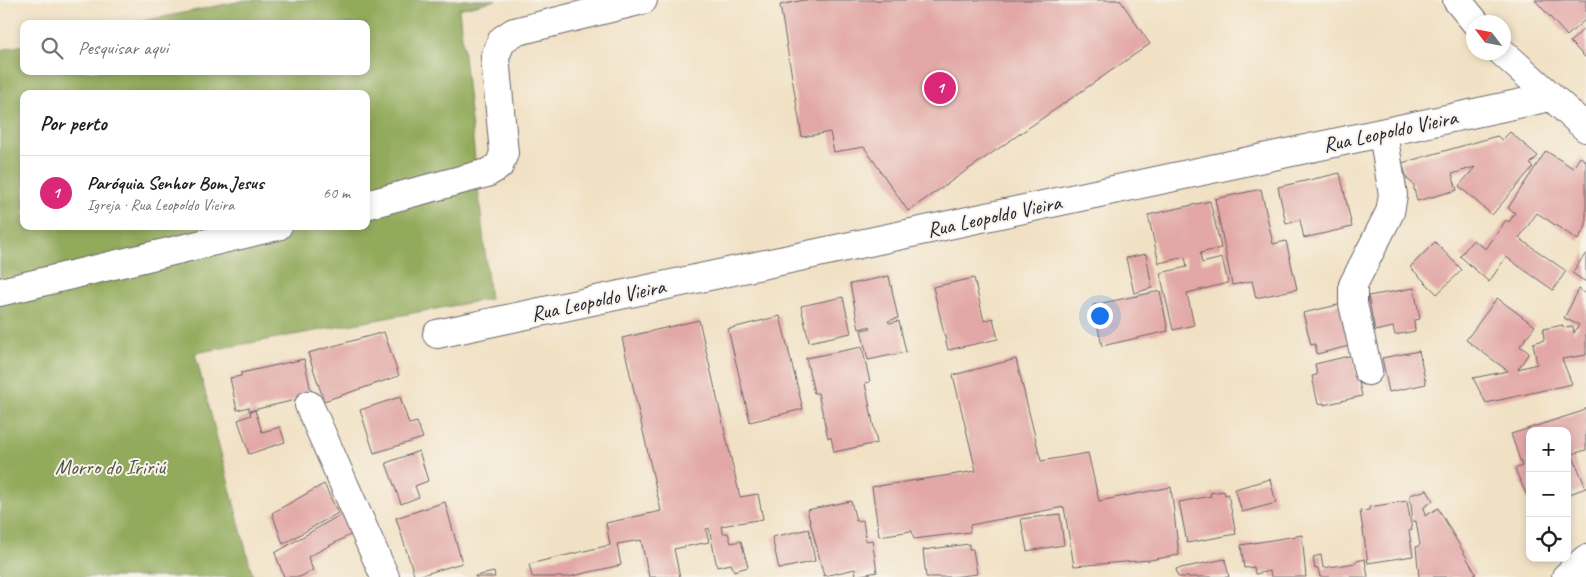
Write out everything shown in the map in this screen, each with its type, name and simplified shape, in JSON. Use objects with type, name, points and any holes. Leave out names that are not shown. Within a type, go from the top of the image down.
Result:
[{"type":"street","points":[[370,204],[487,172],[499,166],[504,153],[495,57],[502,40],[514,32],[643,0]]},
{"type":"street","points":[[1457,0],[1469,15]]},
{"type":"street","points":[[1511,60],[1586,128]]},
{"type":"street","name":"Rua Leopoldo Vieira","points":[[438,334],[1550,97]]},
{"type":"street","points":[[1368,371],[1353,304],[1353,285],[1390,212],[1393,195],[1383,133]]},
{"type":"street","points":[[0,292],[261,230]]},
{"type":"street","points":[[309,405],[384,577]]},
{"type":"street","points":[[1566,577],[1586,559]]},
{"type":"green space","name":"Morro do Iririú","points":[[246,0],[496,0],[459,9],[490,299],[195,353],[253,577],[0,577],[0,50],[20,46],[20,75],[370,75],[370,20],[148,20]]},
{"type":"building","points":[[804,0],[1120,0],[1150,44],[908,211],[864,147],[834,152],[830,132],[802,137],[780,5]]},
{"type":"building","points":[[1535,0],[1586,0],[1586,19],[1567,36]]},
{"type":"building","points":[[1586,27],[1586,58],[1570,42]]},
{"type":"building","points":[[1510,132],[1538,156],[1530,164],[1533,167],[1492,215],[1459,186],[1475,167],[1452,174],[1457,190],[1417,201],[1414,185],[1407,179],[1402,163],[1497,136],[1502,140]]},
{"type":"building","points":[[1546,151],[1573,168],[1580,157],[1586,161],[1586,226],[1578,240],[1537,213],[1519,238],[1566,271],[1553,290],[1506,257],[1489,282],[1460,256],[1473,240],[1486,249],[1506,220],[1509,222],[1515,213],[1508,208]]},
{"type":"building","points":[[1340,173],[1352,227],[1304,238],[1300,220],[1286,224],[1278,187]]},
{"type":"building","points":[[1261,189],[1273,244],[1286,241],[1297,289],[1256,298],[1252,281],[1232,285],[1215,199]]},
{"type":"building","points":[[1210,201],[1221,248],[1200,253],[1202,263],[1222,258],[1228,283],[1187,293],[1194,325],[1173,330],[1160,273],[1187,267],[1185,257],[1159,263],[1148,215]]},
{"type":"building","points":[[1435,242],[1462,270],[1437,294],[1410,267]]},
{"type":"building","points":[[1586,253],[1586,282],[1572,273]]},
{"type":"building","points":[[1146,254],[1152,288],[1134,293],[1126,258]]},
{"type":"building","points":[[889,276],[898,318],[888,321],[889,323],[899,321],[906,352],[868,360],[861,330],[871,328],[870,326],[859,329],[850,284]]},
{"type":"building","points":[[974,278],[984,321],[993,318],[998,339],[948,350],[933,287]]},
{"type":"building","points":[[1414,288],[1420,319],[1414,320],[1415,331],[1395,335],[1393,327],[1375,331],[1368,296]]},
{"type":"building","points":[[1579,289],[1586,294],[1586,355],[1562,359],[1572,384],[1486,403],[1473,378],[1508,371],[1466,340],[1497,298],[1535,326],[1520,346],[1529,353],[1518,369],[1537,364],[1533,343],[1544,340],[1543,329],[1563,325],[1563,328],[1573,326],[1574,333],[1579,325],[1564,318]]},
{"type":"building","points":[[1160,291],[1168,331],[1102,346],[1093,305]]},
{"type":"building","points":[[843,297],[851,333],[809,342],[801,306]]},
{"type":"building","points":[[1342,304],[1350,336],[1346,337],[1349,346],[1317,354],[1315,344],[1311,345],[1303,313]]},
{"type":"building","points":[[780,316],[803,409],[750,422],[728,329]]},
{"type":"building","points":[[699,320],[740,497],[758,494],[763,519],[721,526],[723,533],[728,533],[731,543],[741,541],[748,567],[734,571],[731,564],[717,567],[709,528],[706,529],[709,542],[674,549],[680,577],[649,577],[641,540],[617,544],[621,565],[568,577],[532,577],[529,564],[610,545],[606,523],[661,511],[622,338]]},
{"type":"building","points":[[384,332],[399,376],[324,401],[308,353]]},
{"type":"building","points":[[862,347],[870,382],[865,383],[877,443],[834,452],[831,437],[828,438],[818,393],[814,393],[806,358]]},
{"type":"building","points":[[1419,351],[1426,384],[1389,392],[1382,358]]},
{"type":"building","points":[[1353,355],[1362,396],[1324,405],[1324,403],[1318,404],[1312,376],[1317,375],[1315,364]]},
{"type":"building","points":[[304,359],[312,396],[249,411],[249,407],[237,410],[230,378],[241,376],[241,373]]},
{"type":"building","points":[[1016,359],[1041,461],[1088,453],[1099,501],[1171,487],[1179,555],[1150,560],[1074,566],[1064,507],[970,525],[970,532],[914,539],[912,531],[879,536],[872,487],[976,471],[953,375]]},
{"type":"building","points":[[400,397],[409,424],[417,422],[423,438],[374,453],[360,410]]},
{"type":"building","points":[[1586,408],[1586,450],[1572,454],[1586,488],[1571,494],[1571,427],[1533,427],[1583,411]]},
{"type":"building","points":[[255,410],[262,432],[280,427],[285,442],[249,454],[238,420],[251,415],[250,412]]},
{"type":"building","points":[[1526,429],[1526,494],[1515,469],[1522,466],[1511,434]]},
{"type":"building","points":[[419,451],[428,481],[415,486],[419,497],[401,504],[386,463]]},
{"type":"building","points":[[1270,479],[1276,503],[1242,512],[1235,489]]},
{"type":"building","points":[[324,484],[338,513],[283,544],[272,513]]},
{"type":"building","points":[[1427,490],[1433,501],[1424,507],[1425,516],[1438,508],[1476,574],[1471,577],[1419,577],[1416,547],[1420,545],[1416,521],[1413,522],[1410,495]]},
{"type":"building","points":[[1224,491],[1225,495],[1228,494],[1236,534],[1187,543],[1179,502],[1211,496],[1210,493]]},
{"type":"building","points":[[851,501],[856,521],[863,520],[866,541],[872,540],[877,572],[856,576],[855,569],[824,576],[807,510]]},
{"type":"building","points":[[1407,501],[1412,530],[1409,531],[1413,556],[1368,563],[1360,511],[1369,510],[1369,507]]},
{"type":"building","points":[[445,502],[462,563],[415,577],[396,518]]},
{"type":"building","points":[[343,513],[352,534],[308,557],[313,570],[300,577],[284,577],[275,553]]},
{"type":"building","points":[[1060,514],[1064,545],[1027,551],[1021,519]]},
{"type":"building","points":[[809,529],[815,561],[779,569],[772,537]]},
{"type":"building","points":[[1302,535],[1306,577],[1271,577],[1270,571],[1255,574],[1254,567],[1244,568],[1241,545]]},
{"type":"building","points":[[969,544],[969,549],[973,549],[977,574],[952,577],[926,577],[923,550]]},
{"type":"building","points":[[1321,555],[1323,568],[1356,563],[1356,561],[1365,559],[1368,577],[1320,577],[1318,568],[1315,569],[1313,557]]},
{"type":"building","points":[[1225,559],[1229,577],[1178,577],[1176,569]]},
{"type":"building","points":[[494,572],[495,577],[475,577],[475,576]]},
{"type":"place","name":"Paróquia Senhor Bom Jesus","points":[[940,88]]}]
